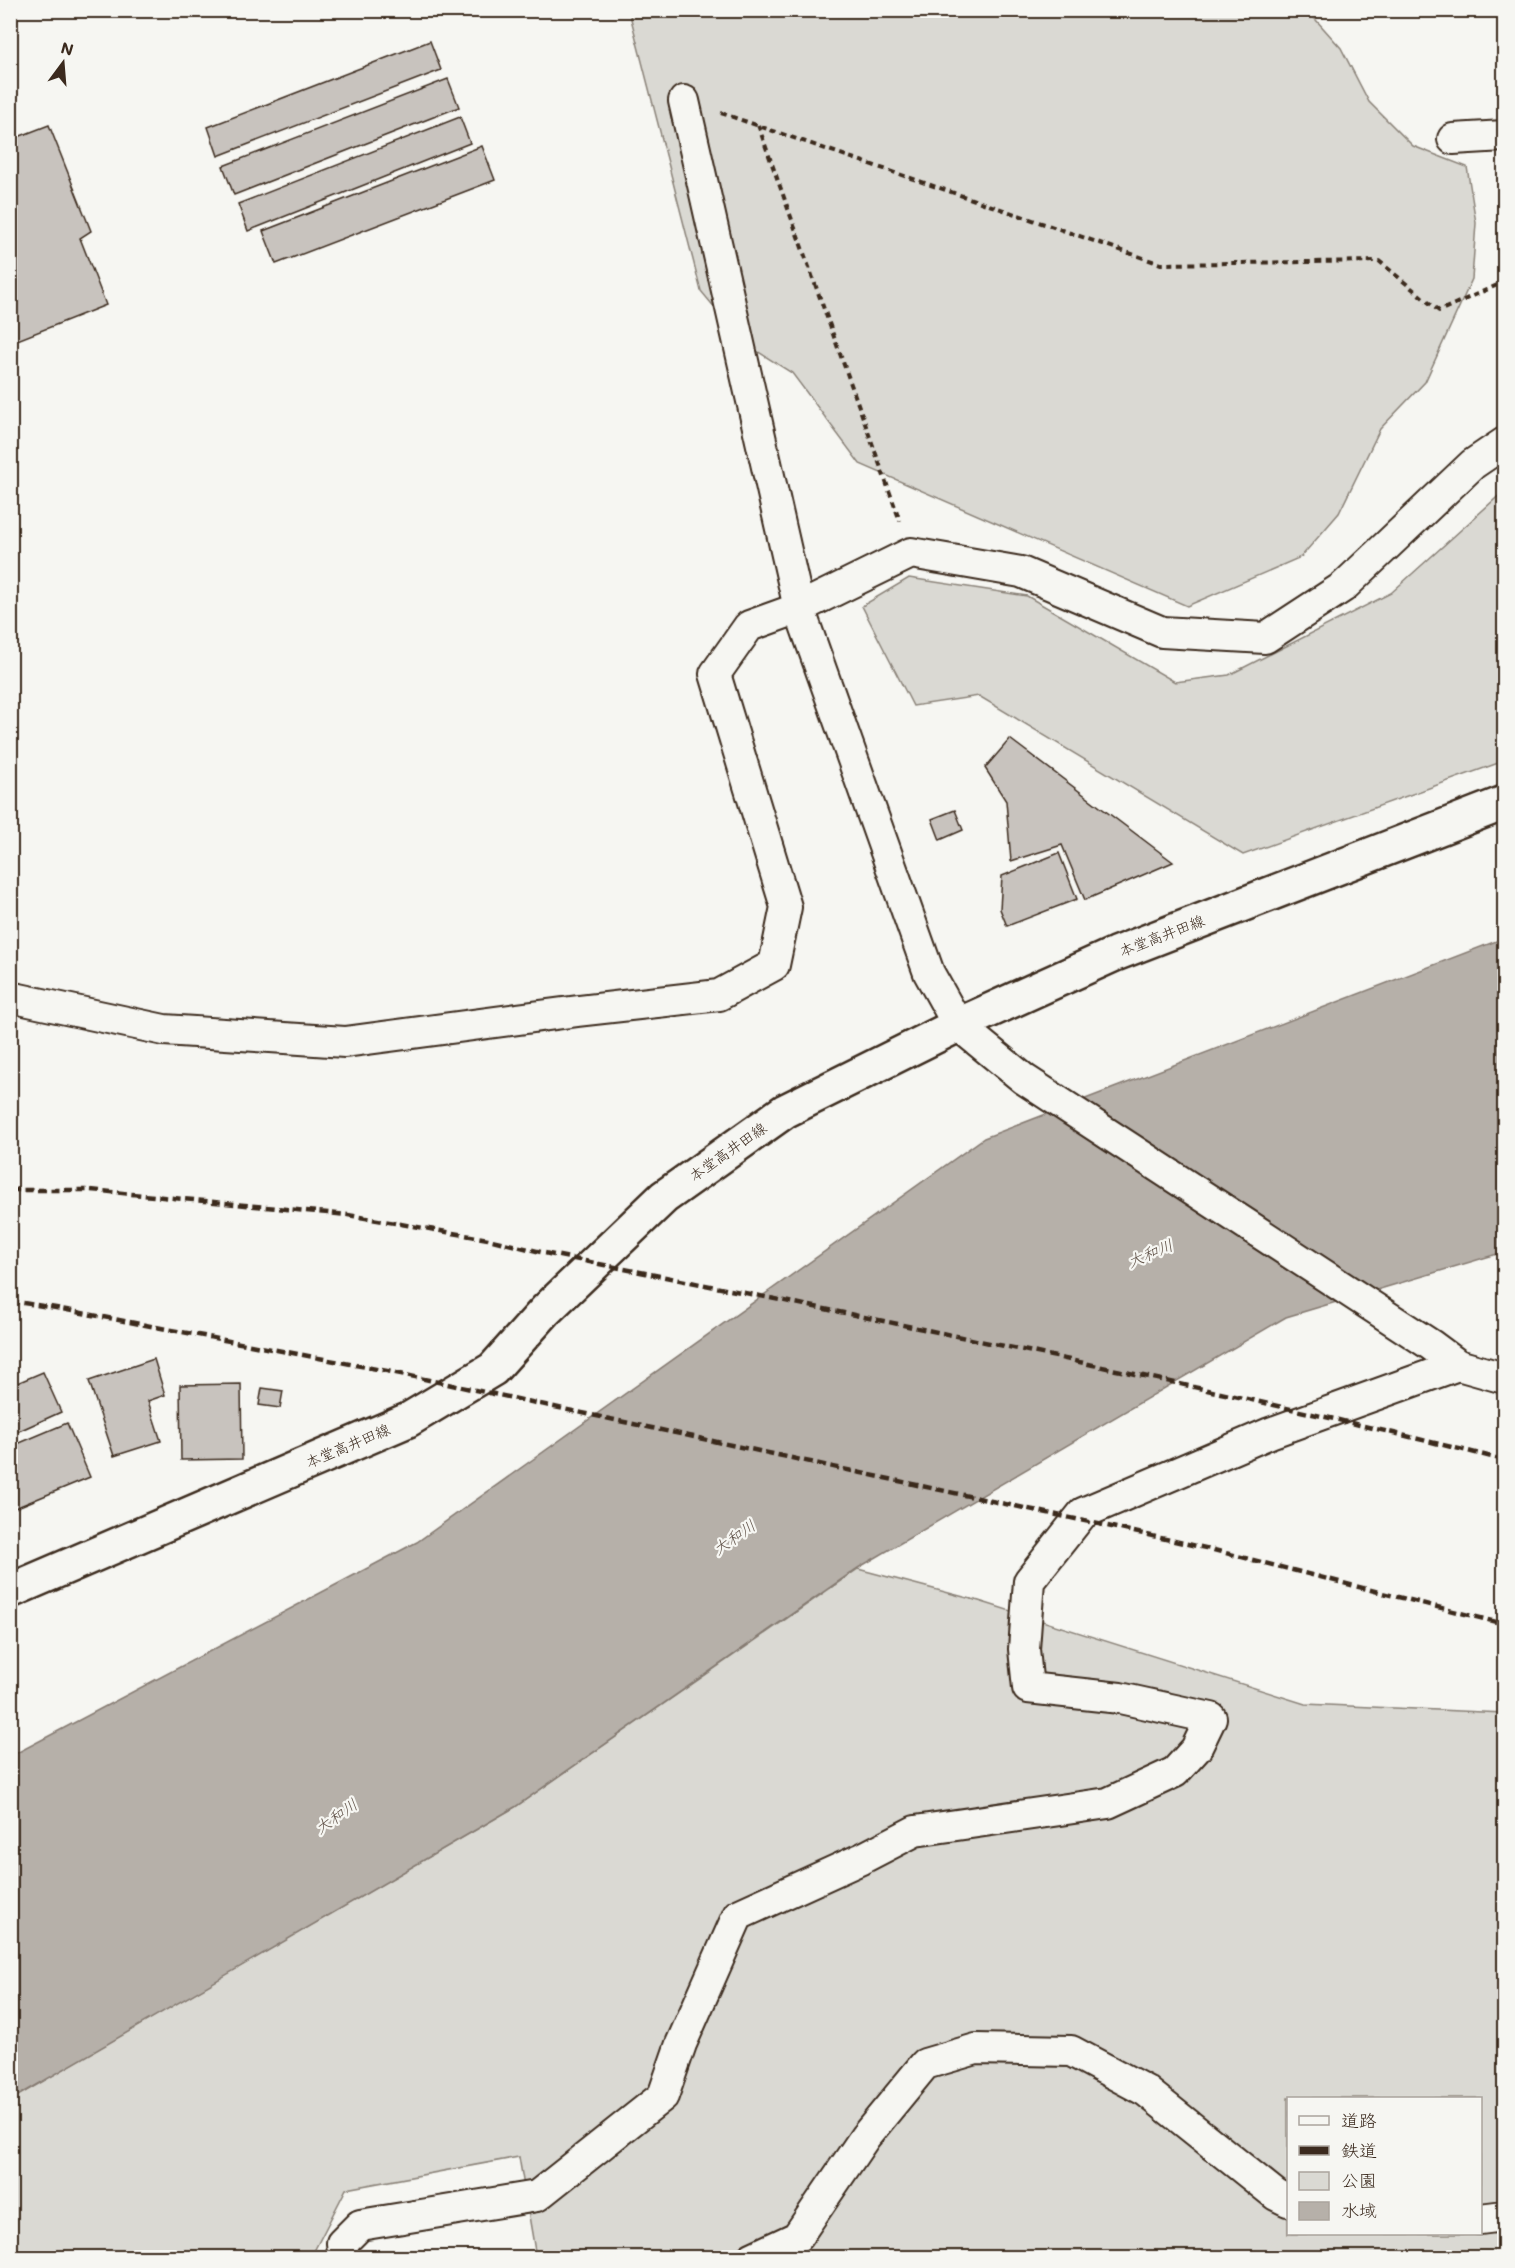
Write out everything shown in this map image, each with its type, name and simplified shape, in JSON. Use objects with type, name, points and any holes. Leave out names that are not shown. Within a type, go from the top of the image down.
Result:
[{"type":"main road","name":"本堂高井田線","points":[[10,1591],[408,1420],[493,1369],[546,1310],[664,1197],[786,1111],[958,1025],[1115,954],[1504,803]]},
{"type":"street","points":[[684,101],[799,608],[929,973],[958,1025],[1024,1079],[1431,1345],[1458,1365],[1504,1378]]},
{"type":"street","points":[[1453,139],[1504,136]]},
{"type":"street","points":[[10,997],[164,1030],[345,1042],[719,995],[774,965],[786,907],[715,674],[749,626],[799,608],[911,553],[1021,572],[1162,632],[1266,638],[1344,587],[1473,464],[1504,442]]},
{"type":"street","points":[[344,2258],[342,2243],[360,2225],[537,2196],[663,2096],[681,2044],[738,1915],[915,1832],[1108,1803],[1175,1772],[1196,1749],[1211,1718],[1120,1698],[1028,1688],[1024,1649],[1029,1581],[1083,1513],[1270,1433],[1458,1365]]},
{"type":"street","points":[[752,2258],[797,2237],[866,2137],[925,2064],[976,2049],[1071,2051],[1146,2091],[1275,2195],[1287,2201]]},
{"type":"street","points":[[1482,2219],[1504,2216]]},
{"type":"path","points":[[684,101],[1161,264],[1380,261],[1439,311],[1504,282]]},
{"type":"path","points":[[758,125],[911,553]]},
{"type":"green space","points":[[629,11],[1308,11],[1341,48],[1369,102],[1413,146],[1467,167],[1476,223],[1472,279],[1425,382],[1380,429],[1339,513],[1301,557],[1187,606],[860,464],[792,373],[744,343],[701,291]]},
{"type":"green space","points":[[1504,491],[1504,761],[1243,855],[979,696],[913,706],[862,606],[909,578],[1027,596],[1175,682],[1229,675],[1391,593]]},
{"type":"green space","points":[[858,1569],[979,1601],[1305,1704],[1504,1713],[1504,2257],[536,2257],[519,2157],[346,2189],[311,2257],[11,2257],[10,2100],[515,1807]]},
{"type":"water","name":"大和川","points":[[1504,938],[1504,1252],[1286,1317],[858,1568],[515,1807],[11,2100],[11,1756],[417,1542],[984,1138]]},
{"type":"building","points":[[430,41],[441,70],[218,156],[208,127]]},
{"type":"building","points":[[448,79],[459,107],[234,195],[223,166]]},
{"type":"building","points":[[460,117],[470,143],[248,231],[238,204]]},
{"type":"building","points":[[49,125],[91,231],[80,238],[106,305],[10,343],[10,140]]},
{"type":"building","points":[[482,146],[495,180],[276,264],[263,231]]},
{"type":"building","points":[[1010,739],[1173,862],[1085,900],[1062,845],[1011,861],[1006,801],[985,768]]},
{"type":"building","points":[[955,810],[963,830],[940,840],[932,819]]},
{"type":"building","points":[[1059,853],[1077,899],[1007,926],[1000,909],[1002,876]]},
{"type":"building","points":[[154,1359],[165,1395],[148,1401],[161,1441],[114,1456],[89,1381]]},
{"type":"building","points":[[43,1372],[61,1412],[10,1435],[10,1386]]},
{"type":"building","points":[[241,1384],[242,1459],[181,1460],[180,1385]]},
{"type":"building","points":[[262,1388],[283,1391],[280,1408],[259,1405]]},
{"type":"building","points":[[67,1423],[90,1477],[15,1508],[10,1498],[10,1447]]},
{"type":"railway","points":[[10,1190],[91,1190],[348,1215],[488,1239],[549,1254],[908,1326],[1147,1377],[1504,1460]]},
{"type":"railway","points":[[10,1301],[387,1371],[1094,1523],[1210,1549],[1504,1624]]}]
